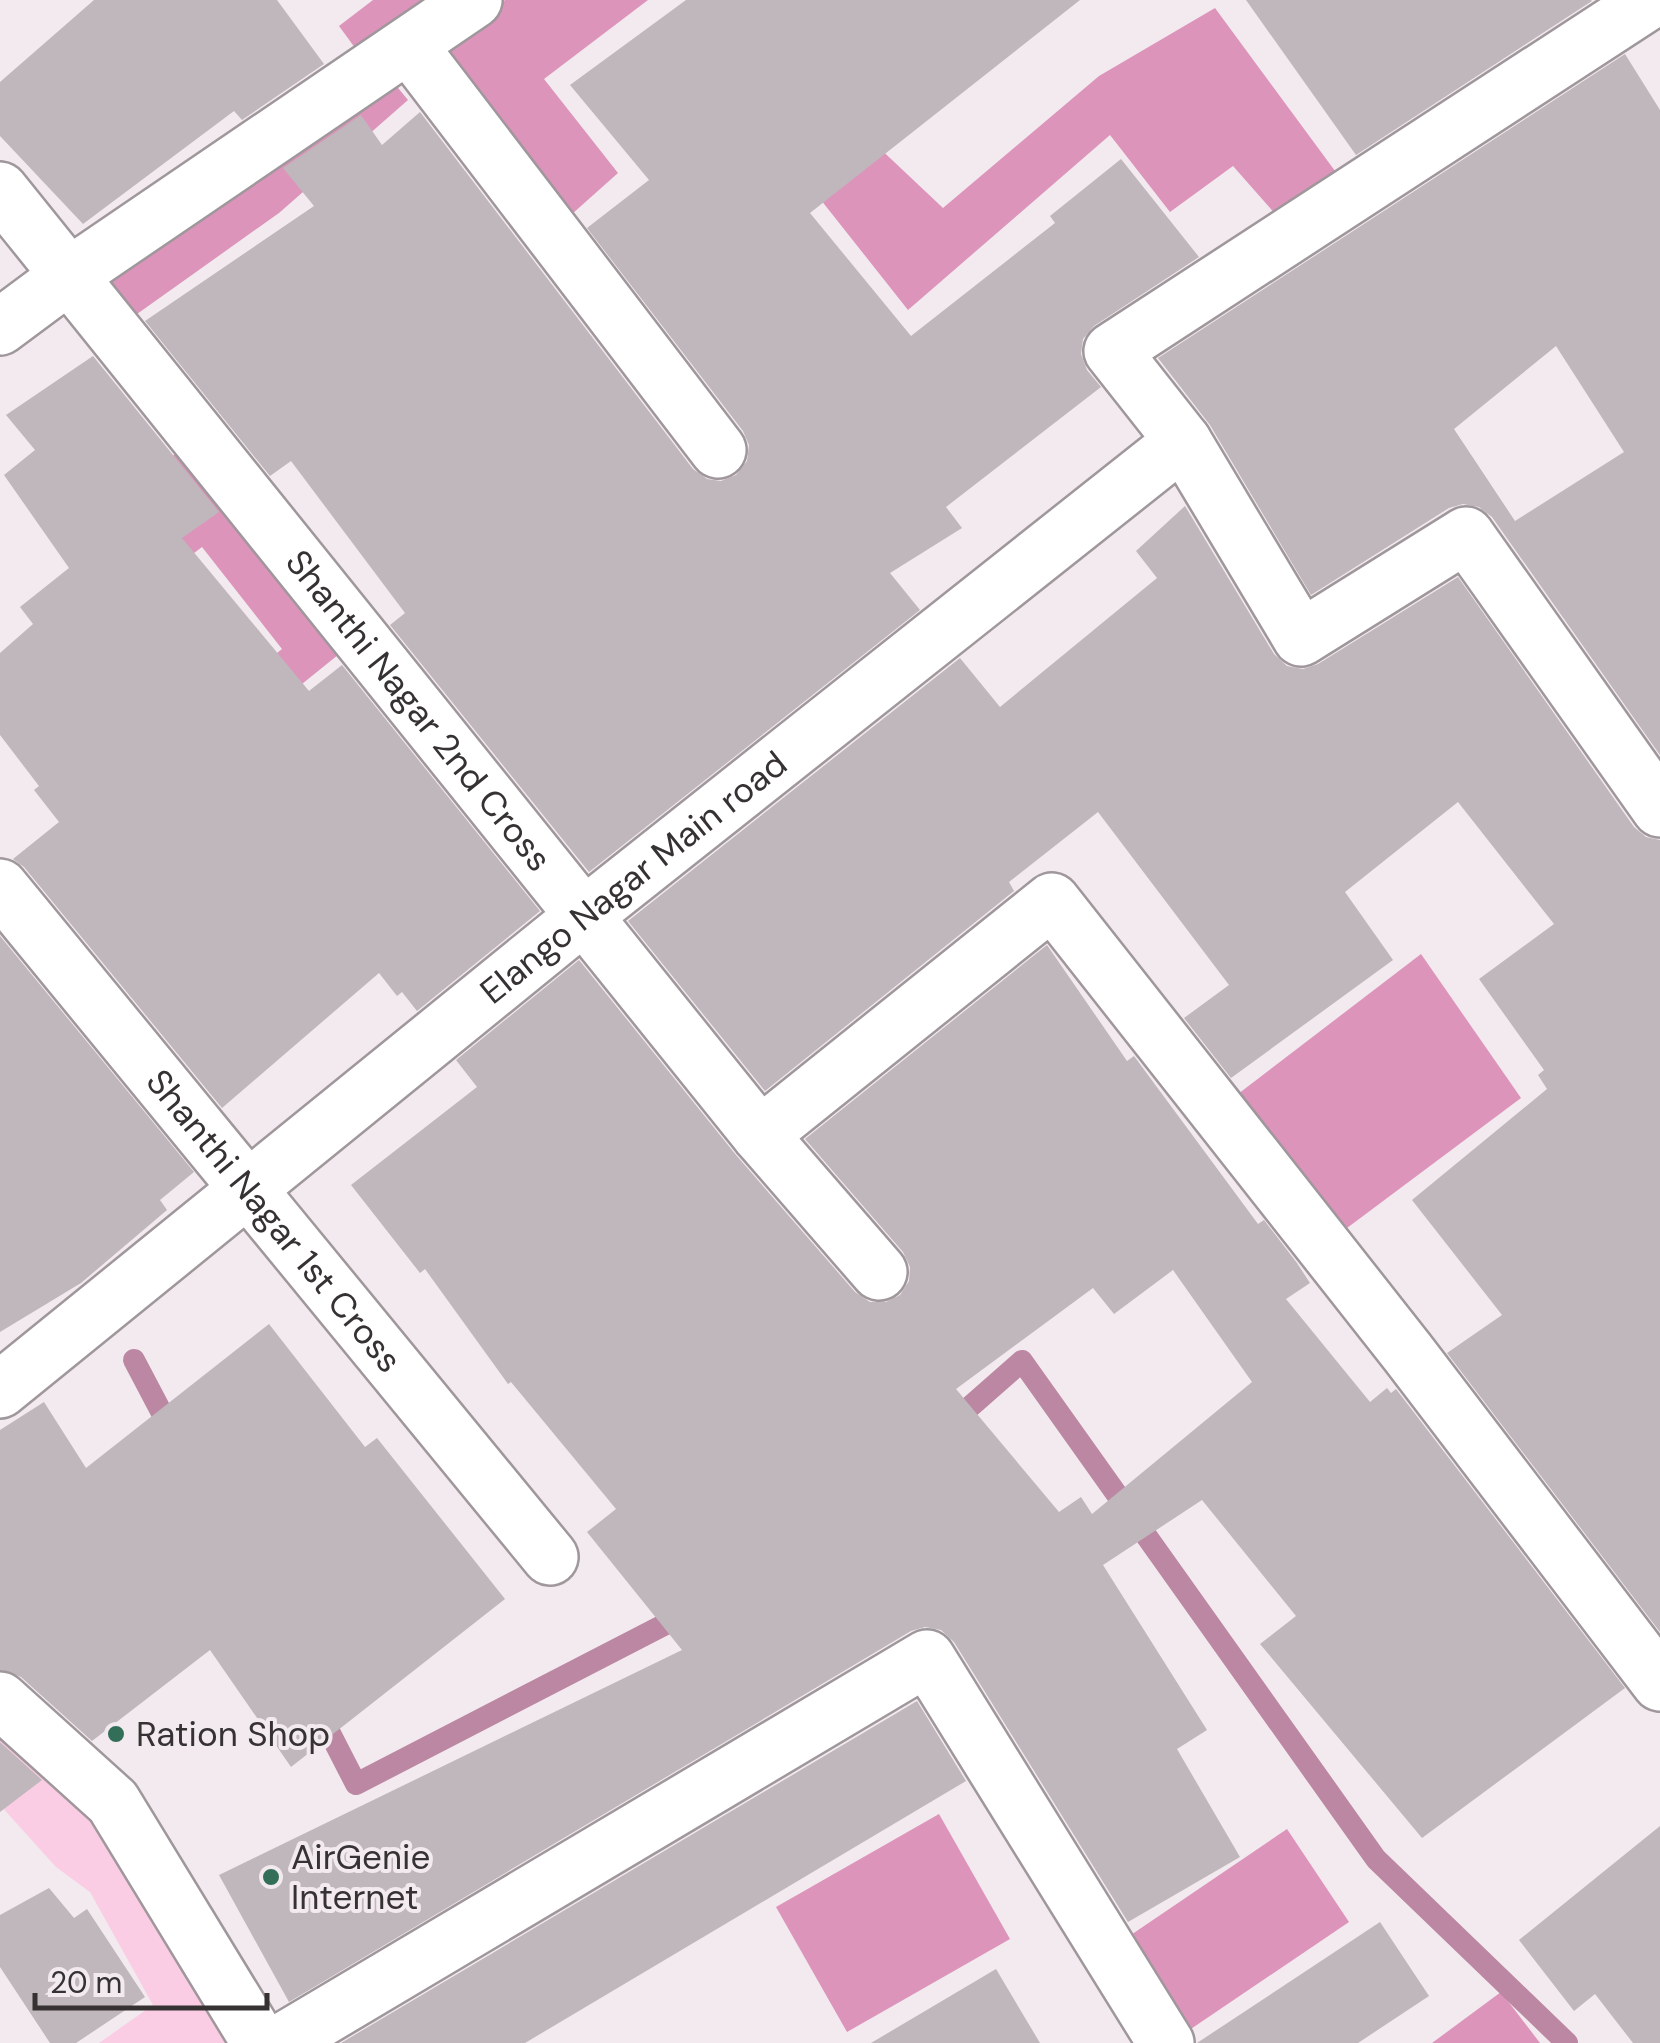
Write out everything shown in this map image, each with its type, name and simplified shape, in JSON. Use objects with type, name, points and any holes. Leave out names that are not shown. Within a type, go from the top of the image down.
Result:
[{"type":"street","points":[[0,327],[70,275],[474,0]]},
{"type":"street","points":[[1652,0],[1112,351],[1183,441],[1301,638],[1466,535],[1660,809]]},
{"type":"street","points":[[410,47],[718,450]]},
{"type":"street","name":"Shanthi Nagar 2nd Cross","points":[[0,190],[760,1135],[878,1272]]},
{"type":"street","name":"Elango Nagar Main road","points":[[0,1390],[584,914],[1183,441]]},
{"type":"street","name":"Shanthi Nagar 1st Cross","points":[[0,887],[550,1557]]},
{"type":"street","points":[[760,1135],[1052,901],[1408,1353],[1660,1683]]},
{"type":"street","points":[[280,2043],[927,1658],[1166,2043]]},
{"type":"street","points":[[0,1700],[113,1802],[260,2043]]},
{"type":"shaded area","points":[[373,0],[443,0],[361,56],[339,26]]},
{"type":"shaded area","points":[[505,0],[648,0],[544,79],[618,173],[572,214],[443,49]]},
{"type":"shaded area","points":[[1215,8],[1338,175],[1278,217],[1233,166],[1170,212],[1110,135],[908,310],[798,171],[855,125],[943,208],[1099,76]]},
{"type":"shaded area","points":[[389,77],[408,100],[279,213],[130,319],[94,276]]},
{"type":"shaded area","points":[[186,445],[354,642],[219,751],[193,721],[282,649],[202,547],[114,614],[61,548]]},
{"type":"shaded area","points":[[1421,954],[1521,1098],[1347,1228],[1238,1094]]},
{"type":"shaded area","points":[[0,1712],[93,1796],[243,2043],[99,2043],[153,2005],[90,1892],[56,1867],[0,1805]]},
{"type":"shaded area","points":[[939,1814],[1010,1939],[847,2032],[776,1907]]},
{"type":"shaded area","points":[[1287,1829],[1349,1922],[1182,2035],[1119,1943]]},
{"type":"shaded area","points":[[1501,1992],[1540,2043],[1432,2043]]},
{"type":"building","points":[[94,0],[277,0],[324,64],[242,120],[234,111],[83,224],[0,136],[0,82]]},
{"type":"building","points":[[686,0],[1080,0],[810,213],[911,336],[1055,223],[1050,216],[1121,159],[1199,257],[1094,326],[1083,339],[1081,354],[1087,370],[1101,387],[946,507],[962,528],[890,573],[920,610],[589,872],[390,625],[405,613],[291,461],[270,476],[145,321],[314,206],[283,168],[361,115],[382,145],[420,112],[693,469],[707,479],[721,481],[736,475],[747,461],[749,445],[743,431],[587,228],[649,180],[570,85]]},
{"type":"building","points":[[1246,0],[1591,0],[1592,1],[1356,155]]},
{"type":"building","points":[[1625,54],[1660,110],[1660,755],[1492,517],[1479,507],[1463,504],[1449,508],[1311,595],[1210,425],[1158,358]],"holes":[[[1556,346],[1624,452],[1515,521],[1454,429]]]},
{"type":"building","points":[[93,356],[219,512],[182,538],[309,691],[342,665],[540,911],[417,1011],[402,992],[397,996],[379,973],[222,1108],[24,867],[13,859],[59,822],[34,790],[39,786],[0,735],[0,653],[33,624],[20,607],[69,568],[4,475],[35,450],[6,415]]},
{"type":"building","points":[[1185,506],[1274,654],[1287,666],[1303,669],[1318,664],[1458,577],[1634,827],[1646,837],[1660,840],[1660,1632],[1447,1353],[1502,1315],[1412,1200],[1547,1089],[1538,1075],[1544,1070],[1479,979],[1554,924],[1458,802],[1345,892],[1393,960],[1231,1078],[1184,1018],[1229,985],[1098,812],[1009,882],[1014,891],[765,1091],[628,921],[960,658],[1000,707],[1157,578],[1136,551]]},
{"type":"building","points":[[0,936],[194,1172],[160,1200],[167,1210],[81,1283],[0,1332]]},
{"type":"building","points":[[1047,945],[1127,1061],[1134,1056],[1258,1224],[1264,1220],[1297,1263],[1310,1283],[1286,1299],[1370,1402],[1387,1388],[1391,1393],[1396,1389],[1625,1688],[1422,1838],[1260,1644],[1296,1616],[1202,1500],[1103,1565],[1207,1730],[1177,1749],[1240,1857],[1128,1922],[954,1642],[941,1630],[925,1627],[911,1631],[289,2002],[219,1875],[682,1650],[587,1532],[616,1509],[511,1382],[508,1384],[425,1269],[420,1273],[351,1185],[477,1087],[456,1060],[579,960],[736,1155],[855,1292],[870,1302],[886,1302],[900,1295],[909,1281],[910,1267],[903,1252],[805,1139]],"holes":[[[1173,1270],[1252,1382],[1092,1514],[1081,1497],[1059,1512],[956,1389],[1093,1288],[1114,1314]]]},
{"type":"building","points":[[269,1324],[365,1447],[377,1438],[505,1599],[291,1767],[210,1650],[92,1741],[21,1677],[0,1670],[0,1430],[44,1402],[86,1468]]},
{"type":"building","points":[[917,1701],[966,1781],[525,2043],[341,2043]]},
{"type":"building","points":[[0,1742],[42,1780],[0,1812]]},
{"type":"building","points":[[1660,1826],[1660,2043],[1633,2043],[1595,1994],[1574,2011],[1519,1940]]},
{"type":"building","points":[[49,1888],[74,1918],[87,1909],[145,1997],[76,2043],[50,2043],[0,1967],[0,1915]]},
{"type":"building","points":[[1380,1922],[1429,1996],[1358,2043],[1197,2043]]},
{"type":"building","points":[[996,1969],[1040,2043],[871,2043]]},
{"type":"waterway","points":[[134,1360],[174,1436]]},
{"type":"waterway","points":[[947,1427],[1022,1361],[1376,1859],[1567,2043]]},
{"type":"waterway","points":[[317,1708],[356,1784],[687,1613]]},
{"type":"place","name":"Ration Shop","points":[[116,1734]]},
{"type":"place","name":"AirGenie Internet","points":[[271,1877]]}]
